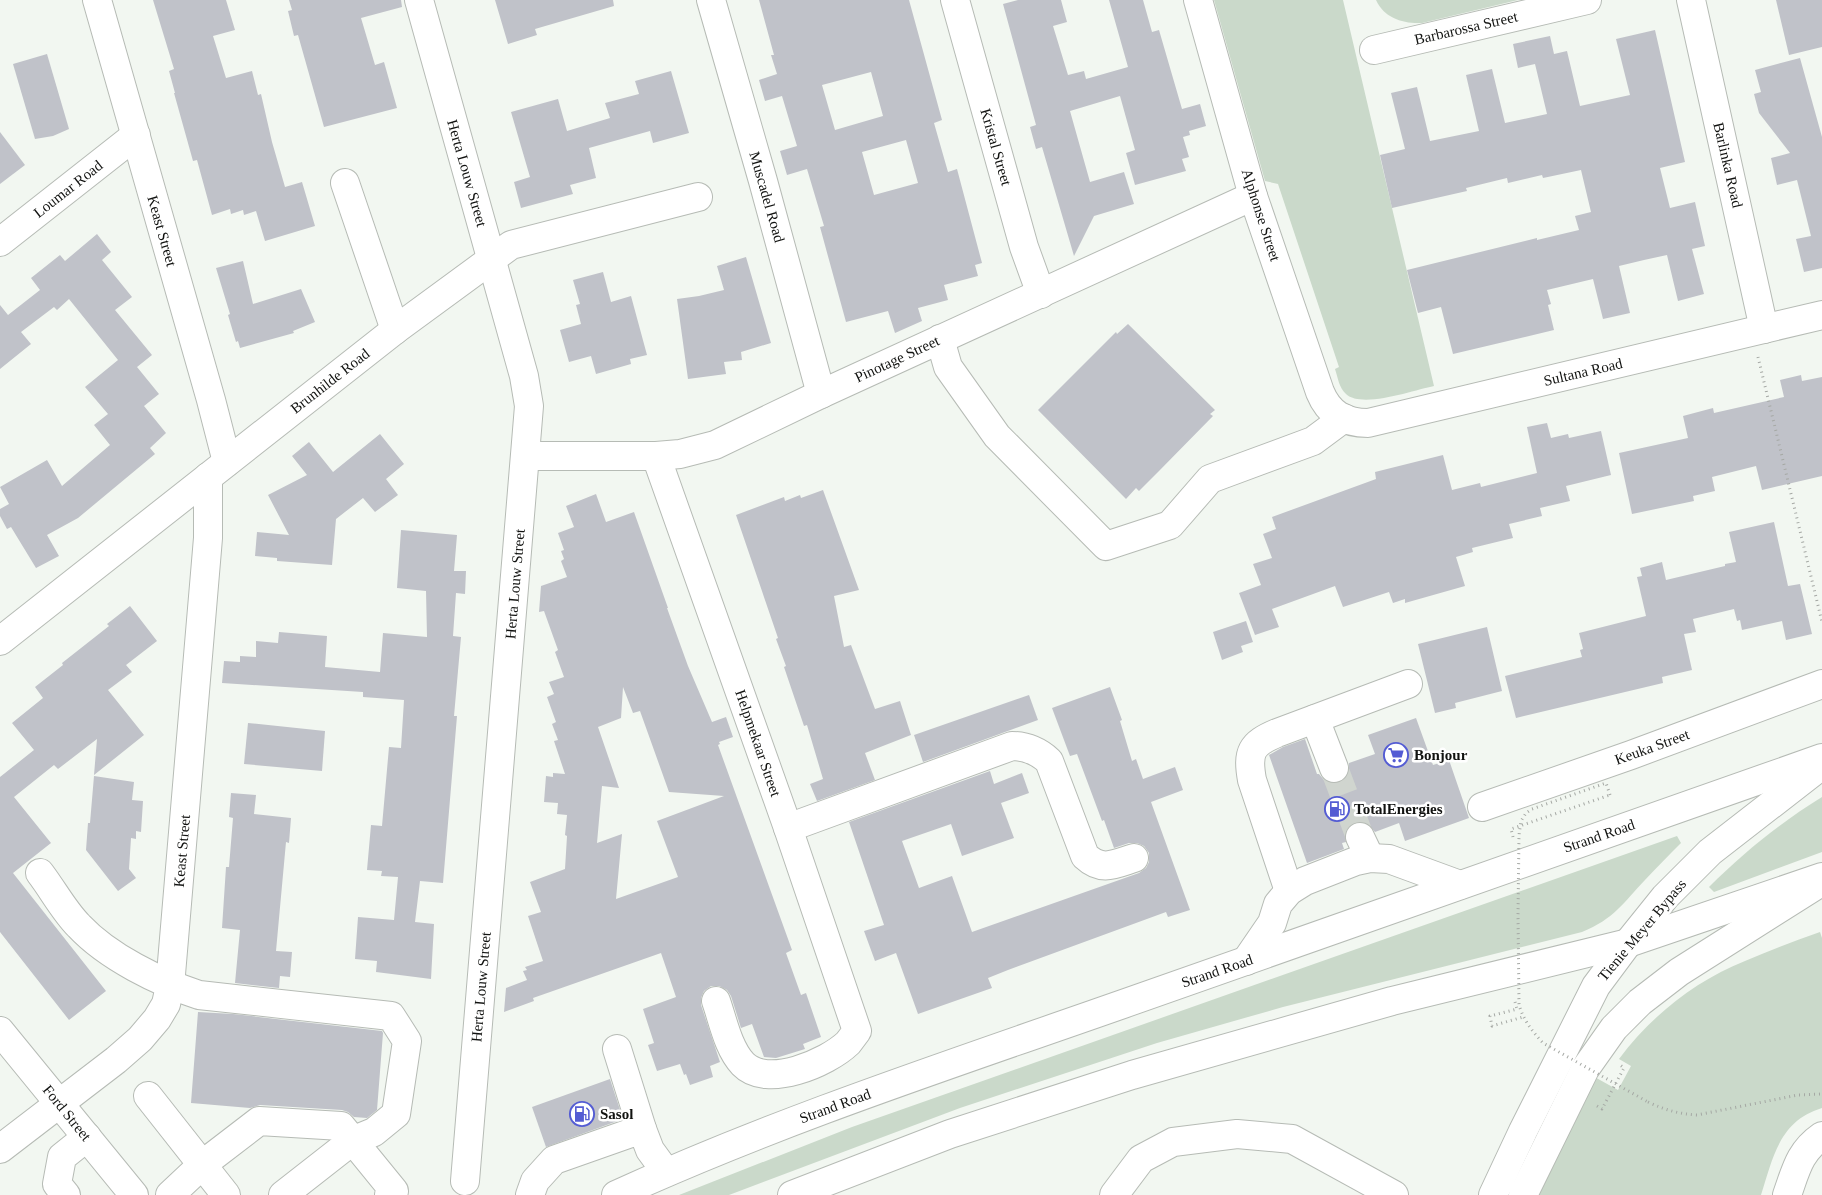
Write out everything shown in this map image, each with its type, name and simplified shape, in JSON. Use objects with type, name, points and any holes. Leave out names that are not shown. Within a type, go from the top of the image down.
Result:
[{"type":"street","name":"Keast Street","points":[[0,1149],[116,1060],[140,1039],[157,1019],[166,1004],[170,986],[208,538],[218,470],[211,400],[98,0]]},
{"type":"street","name":"Herta Louw Street","points":[[418,0],[524,376],[529,406],[465,1181]]},
{"type":"street","name":"Muscadel Road","points":[[711,0],[821,394]]},
{"type":"street","name":"Kristal Street","points":[[955,0],[1024,247],[1041,294]]},
{"type":"street","name":"Alphonse Street","points":[[1198,0],[1253,196],[1320,392],[1325,403],[1344,418]]},
{"type":"street","name":"Barbarossa Street","points":[[1374,50],[1588,0]]},
{"type":"street","name":"Barlinka Road","points":[[1691,0],[1760,338]]},
{"type":"street","name":"Loumar Road","points":[[0,242],[136,136]]},
{"type":"street","points":[[345,183],[395,330]]},
{"type":"street","name":"Pinotage Street","points":[[526,456],[656,456],[680,454],[715,445],[821,394],[1253,196]]},
{"type":"street","name":"Brunhilde Road","points":[[0,641],[395,330],[511,245],[698,197]]},
{"type":"street","name":"Sultana Road","points":[[1344,418],[1353,423],[1368,423],[1760,338],[1822,315]]},
{"type":"street","points":[[940,339],[948,367],[997,436],[1106,546],[1170,525],[1210,480],[1312,441],[1344,418]]},
{"type":"street","name":"Helpmekaar Street","points":[[656,456],[788,828],[857,1031],[837,1051],[808,1066],[777,1074],[763,1073],[749,1069],[738,1057],[716,1001]]},
{"type":"street","points":[[1289,890],[1252,780],[1249,764],[1256,746],[1263,739],[1408,684]]},
{"type":"street","name":"Keuka Street","points":[[1482,807],[1631,755],[1822,684]]},
{"type":"street","points":[[1315,719],[1334,768]]},
{"type":"street","points":[[788,828],[1012,746],[1021,746],[1041,754],[1049,761],[1085,856],[1091,862],[1109,867],[1134,858]]},
{"type":"street","name":"Strand Road","points":[[616,1195],[666,1172],[772,1129],[1822,758]]},
{"type":"street","name":"Tienie Meyer Bypass","points":[[1493,1195],[1596,986],[1628,943],[1665,898],[1710,852],[1822,765]]},
{"type":"street","points":[[1246,961],[1272,923],[1278,904],[1289,890],[1356,861],[1365,847],[1389,859],[1460,885]]},
{"type":"street","points":[[40,873],[78,925],[98,944],[170,986],[199,996],[391,1016],[407,1041],[396,1114],[374,1132],[352,1141],[283,1195]]},
{"type":"street","points":[[792,1195],[950,1134],[1132,1075],[1392,1001],[1628,943],[1822,877]]},
{"type":"street","points":[[1523,1195],[1585,1068],[1614,1028],[1640,1002],[1679,972],[1822,881]]},
{"type":"street","name":"Ford Street","points":[[0,1031],[134,1195]]},
{"type":"street","points":[[617,1048],[650,1150],[666,1172]]},
{"type":"street","points":[[148,1096],[226,1195]]},
{"type":"street","points":[[170,1195],[203,1164],[259,1121],[341,1126],[394,1191],[389,1195]]},
{"type":"street","points":[[530,1195],[535,1181],[554,1160],[642,1129]]},
{"type":"street","points":[[1114,1195],[1141,1159],[1173,1142],[1237,1134],[1292,1139],[1394,1195]]},
{"type":"street","points":[[1788,1195],[1800,1159],[1812,1143],[1822,1136]]},
{"type":"street","points":[[66,1195],[57,1184],[62,1156],[87,1137]]},
{"type":"path","points":[[1760,338],[1822,622]]},
{"type":"path","points":[[1513,837],[1511,829],[1520,826],[1529,823],[1538,820],[1610,795],[1606,783],[1532,809],[1526,813],[1521,822],[1520,828],[1519,836],[1518,916],[1520,1005],[1523,1017],[1531,1031],[1543,1043],[1648,1102],[1673,1112],[1697,1115],[1798,1095],[1822,1094]]},
{"type":"path","points":[[1515,1002],[1516,1009],[1490,1016],[1492,1026],[1523,1017]]},
{"type":"green space","points":[[1214,0],[1343,0],[1434,386],[1388,397],[1364,400],[1346,394],[1342,389],[1335,369],[1339,367],[1278,184],[1265,181]]},
{"type":"green space","points":[[1376,0],[1518,0],[1422,23],[1415,23],[1395,19],[1379,6]]},
{"type":"green space","points":[[1822,797],[1822,852],[1714,892],[1709,887],[1763,839]]},
{"type":"green space","points":[[1677,836],[1681,843],[1624,903],[1602,922],[1582,932],[1283,1007],[1157,1043],[960,1108],[729,1195],[679,1195],[852,1127]]},
{"type":"green space","points":[[1820,932],[1822,938],[1822,1108],[1808,1114],[1787,1131],[1774,1155],[1761,1195],[1535,1195],[1591,1075],[1618,1090],[1631,1066],[1619,1059],[1645,1028],[1675,1001],[1727,969]]},
{"type":"building","points":[[153,0],[226,0],[235,30],[213,36],[226,78],[252,71],[258,95],[261,94],[285,187],[302,182],[315,226],[265,241],[256,211],[244,215],[243,210],[231,214],[230,209],[212,215],[197,160],[193,161],[174,93],[169,71],[174,69]]},
{"type":"building","points":[[289,0],[401,0],[402,7],[361,18],[375,65],[384,62],[397,108],[324,127],[298,35],[294,36],[288,11],[292,10]]},
{"type":"building","points":[[495,0],[613,0],[614,6],[535,29],[537,35],[508,44]]},
{"type":"building","points":[[759,0],[909,0],[942,120],[934,123],[948,172],[957,169],[982,263],[975,265],[978,276],[944,285],[948,300],[918,308],[922,321],[895,333],[888,311],[846,322],[820,227],[824,226],[807,169],[787,175],[780,151],[797,146],[782,96],[765,101],[759,80],[777,74],[771,55],[774,55]],"holes":[[[871,72],[883,116],[835,130],[822,85]],[[906,140],[918,183],[874,195],[862,152]]]},
{"type":"building","points":[[1018,0],[1061,0],[1067,22],[1053,26],[1068,75],[1084,71],[1086,79],[1128,67],[1109,0],[1143,0],[1152,32],[1159,30],[1182,109],[1200,104],[1206,126],[1189,131],[1190,135],[1183,137],[1189,157],[1182,159],[1186,171],[1135,185],[1126,153],[1135,150],[1120,96],[1070,111],[1090,182],[1124,172],[1134,204],[1094,216],[1074,256],[1042,147],[1036,149],[1030,127],[1036,125],[1003,4]]},
{"type":"building","points":[[1776,0],[1822,0],[1822,47],[1789,55]]},
{"type":"building","points":[[1655,30],[1685,162],[1660,168],[1670,208],[1695,202],[1705,246],[1692,249],[1704,294],[1678,301],[1667,255],[1644,260],[1619,266],[1630,313],[1603,319],[1593,279],[1547,290],[1551,304],[1548,305],[1554,330],[1453,354],[1441,307],[1418,313],[1407,270],[1537,238],[1537,240],[1579,230],[1575,216],[1591,212],[1581,170],[1543,178],[1542,175],[1508,183],[1507,178],[1466,188],[1467,191],[1392,208],[1380,155],[1405,149],[1391,93],[1417,87],[1430,141],[1479,131],[1466,75],[1492,69],[1505,123],[1547,114],[1535,64],[1518,68],[1513,44],[1550,36],[1554,54],[1567,51],[1580,106],[1630,95],[1616,39]]},
{"type":"building","points":[[47,54],[69,129],[53,136],[35,139],[13,64]]},
{"type":"building","points":[[1800,58],[1822,137],[1822,268],[1804,272],[1796,239],[1811,236],[1797,180],[1777,185],[1771,158],[1790,153],[1759,113],[1754,94],[1761,92],[1755,70]]},
{"type":"building","points":[[671,71],[689,133],[653,143],[650,131],[589,148],[596,178],[570,185],[573,194],[521,208],[514,182],[530,177],[511,112],[558,99],[567,131],[610,118],[605,103],[639,94],[635,81]]},
{"type":"building","points":[[0,132],[25,165],[0,184]]},
{"type":"building","points":[[97,234],[111,252],[102,260],[132,297],[115,310],[152,355],[137,367],[159,394],[144,406],[166,433],[150,448],[155,454],[78,518],[47,535],[59,556],[36,568],[11,527],[7,529],[0,516],[0,509],[9,504],[0,487],[47,460],[62,486],[110,445],[94,425],[108,414],[85,387],[118,360],[69,299],[57,310],[54,307],[21,332],[31,344],[0,369],[0,305],[8,315],[40,290],[31,278],[60,255],[65,261]]},
{"type":"building","points":[[746,257],[771,343],[741,352],[742,360],[724,362],[726,374],[688,379],[677,299],[724,290],[717,266]]},
{"type":"building","points":[[243,261],[253,304],[301,289],[315,322],[293,331],[294,333],[240,348],[238,341],[236,342],[228,315],[230,314],[216,268]]},
{"type":"building","points":[[603,272],[611,302],[631,296],[647,355],[630,359],[631,364],[596,374],[591,356],[569,362],[560,330],[581,324],[576,305],[580,304],[573,280]]},
{"type":"building","points":[[1128,324],[1215,410],[1210,414],[1213,416],[1139,491],[1136,488],[1126,499],[1038,410],[1116,332],[1117,334]]},
{"type":"building","points":[[1801,375],[1802,381],[1822,377],[1822,476],[1762,490],[1756,466],[1712,477],[1715,491],[1693,496],[1694,501],[1632,514],[1619,453],[1688,438],[1683,416],[1713,408],[1714,413],[1784,397],[1780,380]]},
{"type":"building","points":[[1547,423],[1551,438],[1568,434],[1569,438],[1601,431],[1611,475],[1566,486],[1570,501],[1540,508],[1542,516],[1509,524],[1513,538],[1472,548],[1473,552],[1456,557],[1465,586],[1405,603],[1405,599],[1393,603],[1389,592],[1343,607],[1335,586],[1272,609],[1279,627],[1255,635],[1239,593],[1261,585],[1253,564],[1272,558],[1263,534],[1276,529],[1272,517],[1376,479],[1375,472],[1443,455],[1452,490],[1480,483],[1481,487],[1537,473],[1527,427]]},
{"type":"building","points":[[380,434],[404,464],[386,479],[398,495],[375,512],[363,498],[336,519],[332,565],[277,561],[277,558],[255,556],[257,532],[289,535],[268,495],[307,475],[292,456],[309,442],[333,472]]},
{"type":"building","points":[[823,490],[859,590],[834,596],[844,647],[851,645],[875,709],[900,701],[911,735],[865,753],[875,780],[817,801],[810,784],[823,779],[807,725],[804,726],[784,667],[786,666],[776,639],[778,638],[736,515],[784,497],[785,501],[800,495],[801,498]]},
{"type":"building","points":[[596,494],[606,522],[634,512],[688,666],[712,722],[726,717],[733,737],[719,742],[720,744],[718,745],[792,950],[786,953],[801,995],[806,993],[821,1037],[803,1044],[805,1049],[776,1058],[764,1057],[752,1024],[741,1028],[731,996],[727,990],[719,986],[711,986],[704,991],[701,1005],[720,1062],[710,1066],[713,1077],[690,1085],[680,1064],[657,1071],[648,1045],[654,1043],[643,1009],[676,997],[661,953],[533,998],[534,1001],[504,1012],[506,988],[527,980],[523,971],[527,970],[525,967],[543,961],[528,916],[541,912],[530,882],[565,869],[567,815],[557,814],[558,803],[544,802],[546,776],[553,777],[553,773],[565,774],[554,741],[558,740],[552,724],[556,722],[547,697],[554,694],[549,682],[564,677],[555,652],[558,650],[544,611],[539,612],[541,586],[567,577],[561,561],[564,559],[561,551],[564,550],[558,533],[574,527],[566,506]],"holes":[[[623,687],[633,713],[640,711],[669,792],[724,796],[657,821],[678,877],[616,899],[622,834],[597,843],[602,786],[619,788],[598,727],[621,718]]]},
{"type":"building","points":[[1774,522],[1788,586],[1800,584],[1812,634],[1786,640],[1782,621],[1742,630],[1740,620],[1737,621],[1734,609],[1693,619],[1696,632],[1684,634],[1692,670],[1662,677],[1663,683],[1516,718],[1505,676],[1582,657],[1580,650],[1583,649],[1579,633],[1646,616],[1637,577],[1642,576],[1640,568],[1662,562],[1666,580],[1725,566],[1725,564],[1736,562],[1729,532]]},
{"type":"building","points":[[401,530],[457,535],[454,571],[466,571],[465,594],[456,593],[453,636],[461,637],[454,716],[457,716],[443,883],[420,881],[415,922],[434,924],[431,979],[376,972],[377,961],[355,959],[358,917],[394,920],[398,877],[381,876],[382,871],[367,870],[371,825],[382,826],[389,747],[401,748],[404,700],[363,697],[363,692],[222,683],[224,661],[240,662],[240,656],[256,657],[256,641],[278,643],[279,632],[327,636],[325,667],[380,672],[383,633],[427,637],[426,591],[397,588]]},
{"type":"building","points":[[130,606],[157,641],[126,665],[132,672],[108,690],[144,735],[94,775],[97,739],[58,769],[54,765],[14,797],[51,843],[13,873],[106,991],[69,1020],[0,932],[0,777],[34,750],[12,723],[43,698],[35,687],[109,626],[107,624]]},
{"type":"building","points":[[1246,621],[1253,642],[1241,646],[1243,652],[1222,660],[1213,632]]},
{"type":"building","points":[[1487,627],[1502,691],[1455,703],[1456,708],[1435,713],[1418,644]]},
{"type":"building","points":[[1110,687],[1122,720],[1120,721],[1132,761],[1136,759],[1143,779],[1175,767],[1183,790],[1151,802],[1190,910],[1168,917],[1166,912],[1008,970],[988,978],[992,988],[918,1014],[896,953],[875,961],[864,931],[884,925],[849,822],[990,771],[994,784],[1022,773],[1029,793],[1001,803],[1014,838],[962,856],[951,824],[902,841],[919,888],[952,876],[972,932],[1139,873],[1146,868],[1149,862],[1149,853],[1144,846],[1137,843],[1129,843],[1114,848],[1077,754],[1070,756],[1052,708]]},
{"type":"building","points":[[1029,695],[1038,720],[923,762],[914,735]]},
{"type":"building","points":[[1416,718],[1433,765],[1449,760],[1469,818],[1405,841],[1399,823],[1375,832],[1368,824],[1362,822],[1354,823],[1347,829],[1345,835],[1346,842],[1342,843],[1344,849],[1307,863],[1269,755],[1283,747],[1305,739],[1317,774],[1331,783],[1339,783],[1346,777],[1349,771],[1349,763],[1375,754],[1368,735]]},
{"type":"building","points":[[248,723],[325,731],[322,771],[244,764]]},
{"type":"building","points":[[94,776],[134,782],[132,800],[143,801],[141,832],[136,831],[136,839],[131,838],[129,869],[136,878],[118,891],[86,850]]},
{"type":"building","points":[[231,793],[256,795],[254,814],[291,818],[289,843],[286,842],[276,951],[292,952],[290,977],[280,976],[279,988],[235,983],[240,930],[222,928],[226,867],[229,867],[233,818],[229,817]]},
{"type":"building","points":[[198,1012],[233,1014],[382,1031],[377,1110],[367,1118],[354,1117],[342,1110],[260,1105],[250,1108],[191,1103]]},
{"type":"building","name":"Sasol","points":[[610,1079],[623,1119],[546,1147],[532,1107]]},
{"type":"tunnel","points":[[1334,768],[1360,837]]},
{"type":"place","name":"Bonjour","points":[[1396,755]]},
{"type":"place","name":"TotalEnergies","points":[[1337,809]]},
{"type":"place","name":"Sasol","points":[[582,1114]]}]
